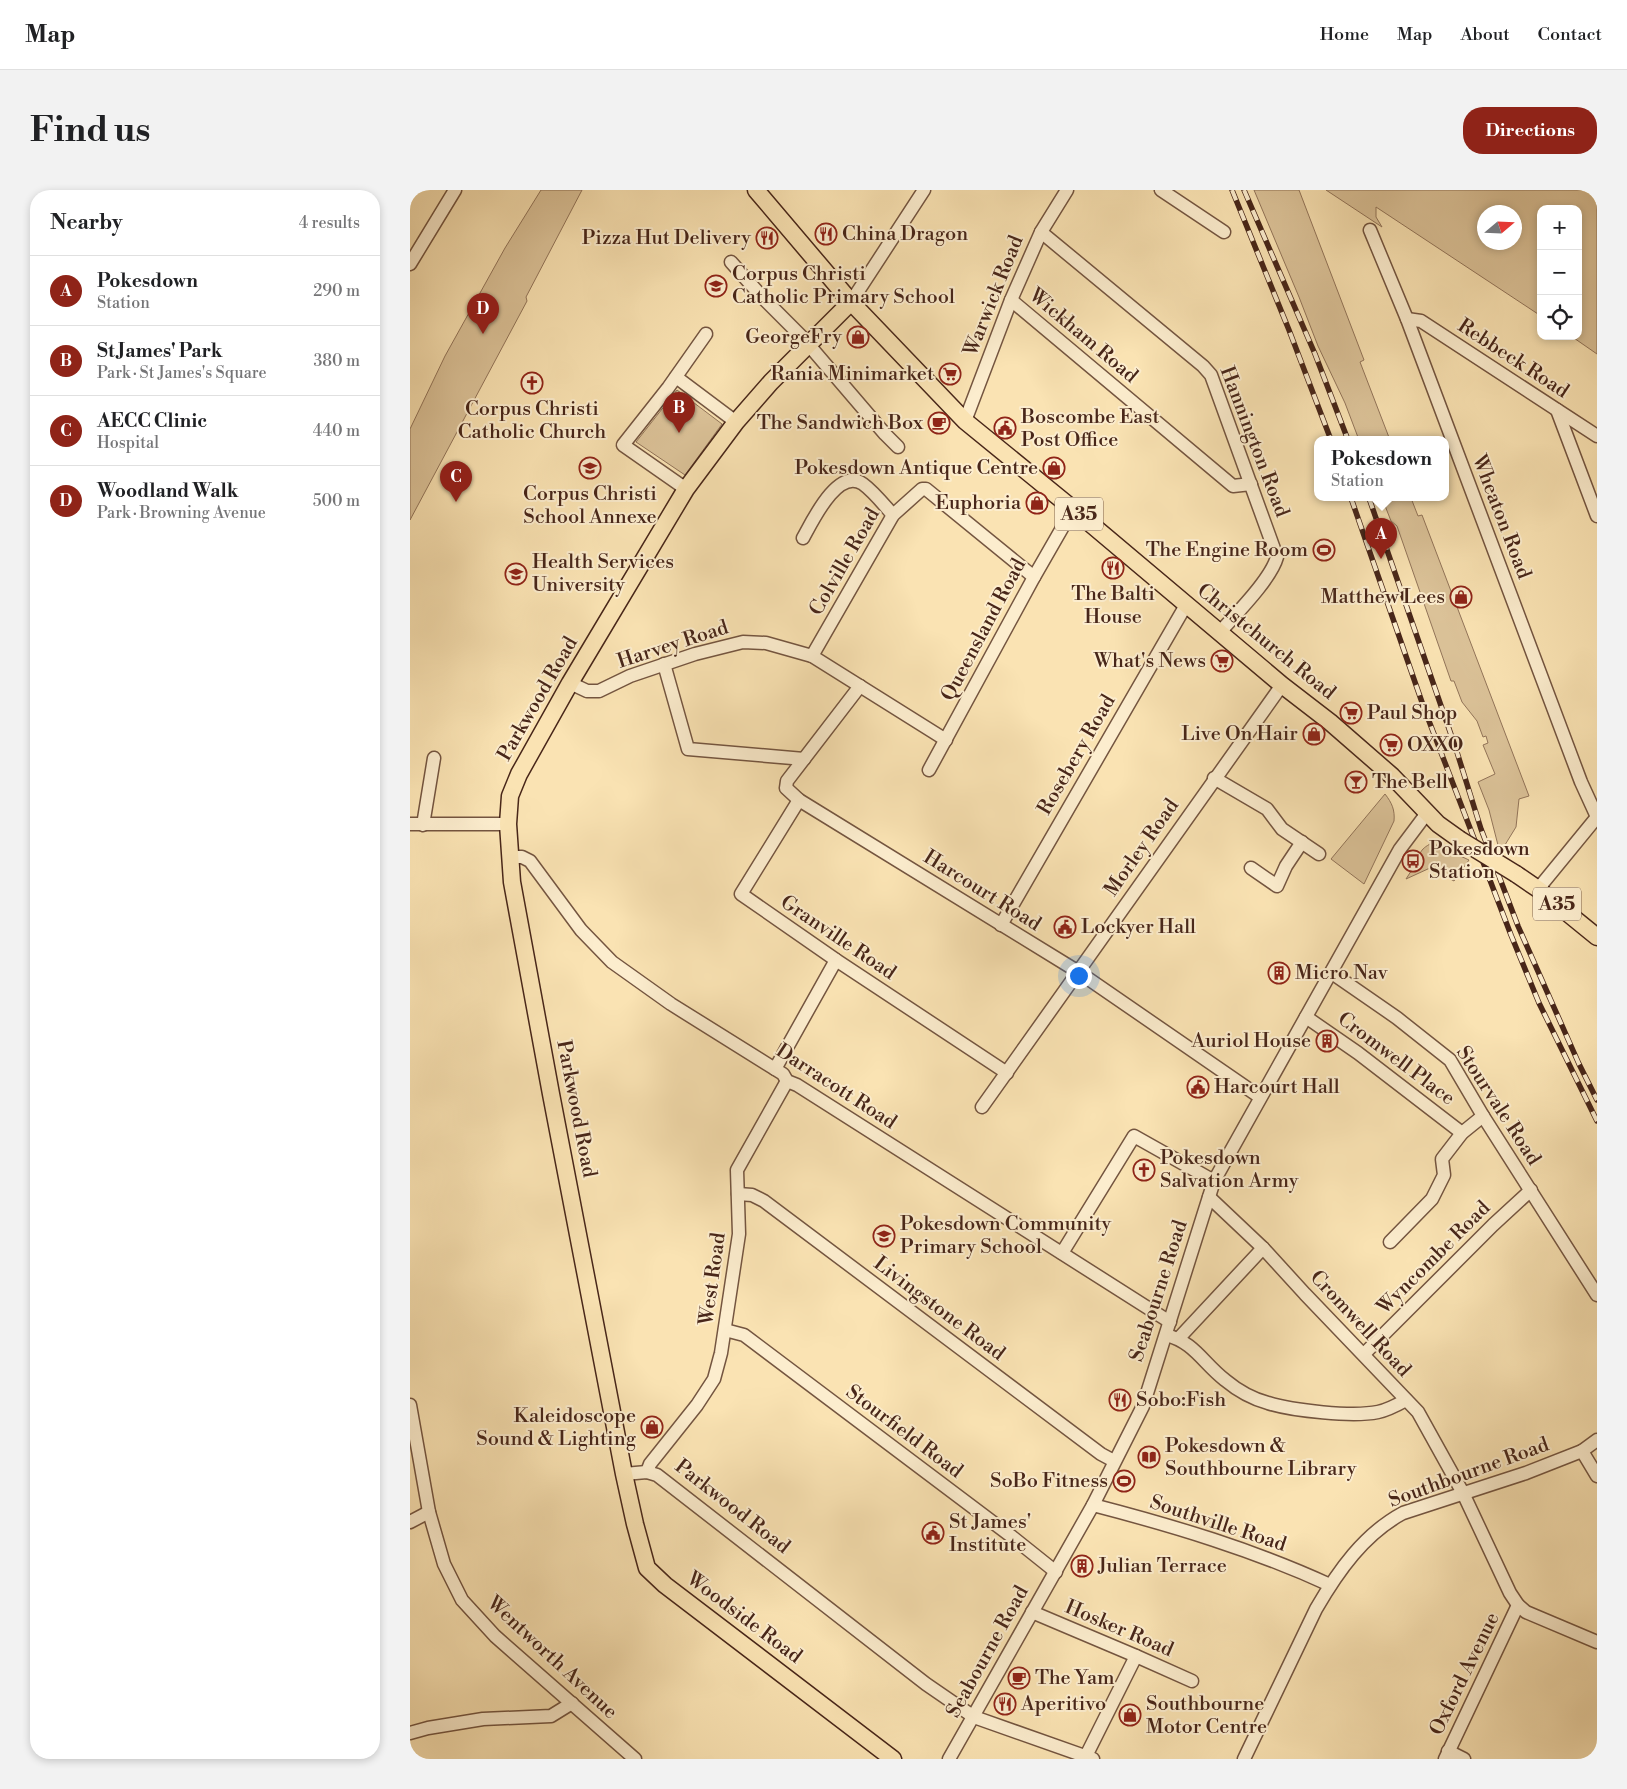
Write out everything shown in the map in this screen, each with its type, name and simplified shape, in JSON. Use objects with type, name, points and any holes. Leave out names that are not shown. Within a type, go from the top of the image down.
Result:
[{"type":"main road","name":"Christchurch Road","points":[[756,190],[851,302],[965,421],[1282,685],[1330,722],[1392,776],[1438,824],[1538,889],[1597,937]]},
{"type":"main road","name":"Parkwood Road","points":[[624,1474],[512,882],[508,824],[510,796],[519,774],[570,683],[686,489],[736,422],[771,382],[851,302]]},
{"type":"main road","name":"Woodside Road","points":[[624,1474],[637,1534],[647,1568],[665,1584],[892,1759]]},
{"type":"street","points":[[410,264],[415,248],[455,190]]},
{"type":"street","points":[[851,302],[924,190]]},
{"type":"street","name":"Warwick Road","points":[[965,421],[1011,300],[1041,232],[1067,190]]},
{"type":"street","points":[[1161,190],[1224,232]]},
{"type":"street","name":"Wheaton Road","points":[[1370,230],[1407,319],[1582,782],[1597,817]]},
{"type":"street","name":"Hannington Road","points":[[1041,232],[1208,370],[1277,557],[1275,565],[1259,587],[1220,632]]},
{"type":"street","points":[[731,262],[898,447]]},
{"type":"street","name":"Wickham Road","points":[[1011,300],[1233,486],[1251,484]]},
{"type":"street","name":"Rebbeck Road","points":[[1407,319],[1412,318],[1421,321],[1597,436]]},
{"type":"street","points":[[686,489],[623,445],[706,334]]},
{"type":"street","points":[[676,376],[736,422]]},
{"type":"street","points":[[1557,410],[1597,516]]},
{"type":"street","points":[[803,538],[819,509],[839,485],[850,481],[861,483],[893,515]]},
{"type":"street","name":"Colville Road","points":[[812,656],[893,515],[922,489],[926,489],[1034,577]]},
{"type":"street","name":"Queensland Road","points":[[929,770],[1073,509]]},
{"type":"street","name":"Rosebery Road","points":[[1001,925],[1186,605]]},
{"type":"street","name":"Harvey Road","points":[[570,683],[587,691],[599,691],[630,676],[695,654],[743,642],[774,644],[812,656],[946,740]]},
{"type":"street","points":[[664,664],[688,748],[804,760],[860,686]]},
{"type":"street","name":"Morley Road","points":[[982,1107],[1214,778],[1282,685]]},
{"type":"street","points":[[434,758],[416,825],[508,824]]},
{"type":"street","name":"Harcourt Road","points":[[804,760],[787,781],[786,788],[799,800],[1078,971],[1260,1097]]},
{"type":"street","points":[[1214,778],[1267,809],[1282,829],[1319,854]]},
{"type":"street","name":"Granville Road","points":[[799,800],[741,894],[836,960],[1007,1073]]},
{"type":"street","name":"Seabourne Road","points":[[949,1759],[1093,1505],[1143,1406],[1214,1181],[1400,849],[1427,813]]},
{"type":"street","points":[[1538,889],[1597,817]]},
{"type":"street","points":[[1251,868],[1277,886],[1286,866],[1302,842]]},
{"type":"street","name":"Darracott Road","points":[[509,857],[522,857],[530,861],[582,930],[612,962],[671,1004],[783,1074],[787,1082],[797,1085],[1170,1322]]},
{"type":"street","points":[[775,1069],[836,960]]},
{"type":"street","name":"Stourvale Road","points":[[1332,973],[1397,1018],[1450,1060],[1597,1295]]},
{"type":"street","name":"Cromwell Place","points":[[1306,1017],[1372,1063],[1462,1133]]},
{"type":"street","name":"West Road","points":[[647,1472],[650,1464],[697,1405],[714,1379],[725,1330],[739,1234],[737,1170],[787,1082]]},
{"type":"street","points":[[1390,1242],[1432,1199],[1444,1175],[1442,1159],[1462,1133],[1484,1116]]},
{"type":"street","points":[[1062,1253],[1134,1136],[1214,1181]]},
{"type":"street","name":"Wyncombe Road","points":[[1364,1354],[1493,1224],[1531,1190]]},
{"type":"street","name":"Livingstone Road","points":[[738,1194],[752,1195],[764,1201],[1093,1448],[1114,1461]]},
{"type":"street","name":"Cromwell Road","points":[[1208,1197],[1263,1248],[1418,1412],[1463,1492],[1510,1593],[1518,1605]]},
{"type":"street","points":[[1179,1338],[1263,1248]]},
{"type":"street","name":"Stourfield Road","points":[[725,1330],[744,1335],[1056,1572]]},
{"type":"street","points":[[1166,1335],[1179,1338],[1191,1346],[1224,1380],[1244,1393],[1268,1403],[1327,1412],[1370,1414],[1387,1409],[1406,1400]]},
{"type":"street","name":"Wentworth Avenue","points":[[410,1405],[429,1512],[444,1564],[462,1600],[495,1636],[635,1759]]},
{"type":"street","name":"Southbourne Road","points":[[1244,1759],[1316,1609],[1330,1585],[1370,1536],[1390,1520],[1403,1513],[1526,1473],[1582,1451],[1597,1440]]},
{"type":"street","points":[[1582,1451],[1597,1476]]},
{"type":"street","name":"Parkwood Road","points":[[624,1474],[647,1472],[657,1475],[926,1684],[974,1717],[1090,1758]]},
{"type":"street","name":"Southville Road","points":[[1093,1505],[1165,1524],[1297,1570],[1330,1585]]},
{"type":"street","points":[[410,1522],[429,1512]]},
{"type":"street","points":[[1518,1605],[1526,1612],[1597,1642]]},
{"type":"street","name":"Oxford Avenue","points":[[1446,1755],[1518,1605]]},
{"type":"street","name":"Hosker Road","points":[[1032,1612],[1192,1681]]},
{"type":"street","points":[[1090,1758],[1136,1656]]},
{"type":"street","points":[[410,1734],[428,1728],[483,1720],[551,1716],[572,1703]]},
{"type":"street","points":[[1446,1755],[1464,1759]]},
{"type":"shaded area","points":[[541,190],[582,190],[526,297],[527,301],[410,520],[410,429],[445,356],[505,248]]},
{"type":"shaded area","points":[[1254,190],[1299,190],[1364,360],[1360,362],[1388,436],[1357,436]]},
{"type":"shaded area","points":[[1326,190],[1597,190],[1597,354],[1577,340],[1582,340],[1582,205],[1537,205],[1537,313],[1376,207],[1376,217],[1382,227]]},
{"type":"shaded area","points":[[677,390],[722,424],[685,475],[636,442]]},
{"type":"shaded area","points":[[1383,501],[1412,501],[1418,516],[1422,515],[1529,796],[1519,799],[1516,827],[1500,853],[1489,810],[1478,782],[1495,774],[1483,745],[1488,743],[1486,736],[1483,737],[1477,721],[1462,702],[1454,681],[1451,681],[1397,526],[1391,521]]},
{"type":"shaded area","points":[[1385,794],[1394,813],[1394,821],[1364,884],[1331,859]]},
{"type":"shaded area","points":[[1432,843],[1469,860],[1454,881],[1430,868],[1406,879],[1415,865],[1420,852]]},
{"type":"railway","points":[[1232,190],[1329,436]]},
{"type":"railway","points":[[1244,190],[1315,354],[1346,436]]},
{"type":"railway","points":[[1352,501],[1424,708],[1511,935],[1539,1003],[1597,1121]]},
{"type":"railway","points":[[1370,501],[1456,749],[1481,829],[1518,926],[1579,1064],[1597,1100]]},
{"type":"place","name":"China Dragon","points":[[826,234]]},
{"type":"place","name":"Pizza Hut Delivery","points":[[767,238]]},
{"type":"place","name":"Corpus Christi Catholic Primary School","points":[[716,286]]},
{"type":"place","name":"Woodland Walk","points":[[483,334]]},
{"type":"place","name":"GeorgeFry","points":[[858,337]]},
{"type":"place","name":"Rania Minimarket","points":[[950,374]]},
{"type":"place","name":"Corpus Christi Catholic Church","points":[[532,383]]},
{"type":"place","name":"The Sandwich Box","points":[[939,423]]},
{"type":"place","name":"Boscombe East Post Office","points":[[1005,428]]},
{"type":"place","name":"St James' Park","points":[[679,433]]},
{"type":"place","name":"Corpus Christi School Annexe","points":[[590,468]]},
{"type":"place","name":"Pokesdown Antique Centre","points":[[1054,468]]},
{"type":"place","name":"AECC Clinic","points":[[456,502]]},
{"type":"place","name":"Euphoria","points":[[1037,503]]},
{"type":"place","name":"The Engine Room","points":[[1324,550]]},
{"type":"place","name":"Pokesdown","points":[[1381,559]]},
{"type":"place","name":"The Balti House","points":[[1113,568]]},
{"type":"place","name":"Health Services University","points":[[516,574]]},
{"type":"place","name":"Matthew Lees","points":[[1461,597]]},
{"type":"place","name":"What's News","points":[[1222,661]]},
{"type":"place","name":"Paul Shop","points":[[1351,713]]},
{"type":"place","name":"Live On Hair","points":[[1314,734]]},
{"type":"place","name":"OXXO","points":[[1391,745]]},
{"type":"place","name":"The Bell","points":[[1356,782]]},
{"type":"place","name":"Pokesdown Station","points":[[1413,861]]},
{"type":"place","name":"Lockyer Hall","points":[[1065,927]]},
{"type":"place","name":"Micro Nav","points":[[1279,973]]},
{"type":"place","name":"Auriol House","points":[[1327,1041]]},
{"type":"place","name":"Harcourt Hall","points":[[1198,1087]]},
{"type":"place","name":"Pokesdown Salvation Army","points":[[1144,1170]]},
{"type":"place","name":"Pokesdown Community Primary School","points":[[884,1236]]},
{"type":"place","name":"Sobo:Fish","points":[[1120,1400]]},
{"type":"place","name":"Kaleidoscope Sound & Lighting","points":[[652,1427]]},
{"type":"place","name":"Pokesdown & Southbourne Library","points":[[1149,1457]]},
{"type":"place","name":"SoBo Fitness","points":[[1124,1481]]},
{"type":"place","name":"St James' Institute","points":[[933,1533]]},
{"type":"place","name":"Julian Terrace","points":[[1082,1566]]},
{"type":"place","name":"The Yam","points":[[1019,1678]]},
{"type":"place","name":"Aperitivo","points":[[1005,1704]]},
{"type":"place","name":"Southbourne Motor Centre","points":[[1130,1715]]}]
